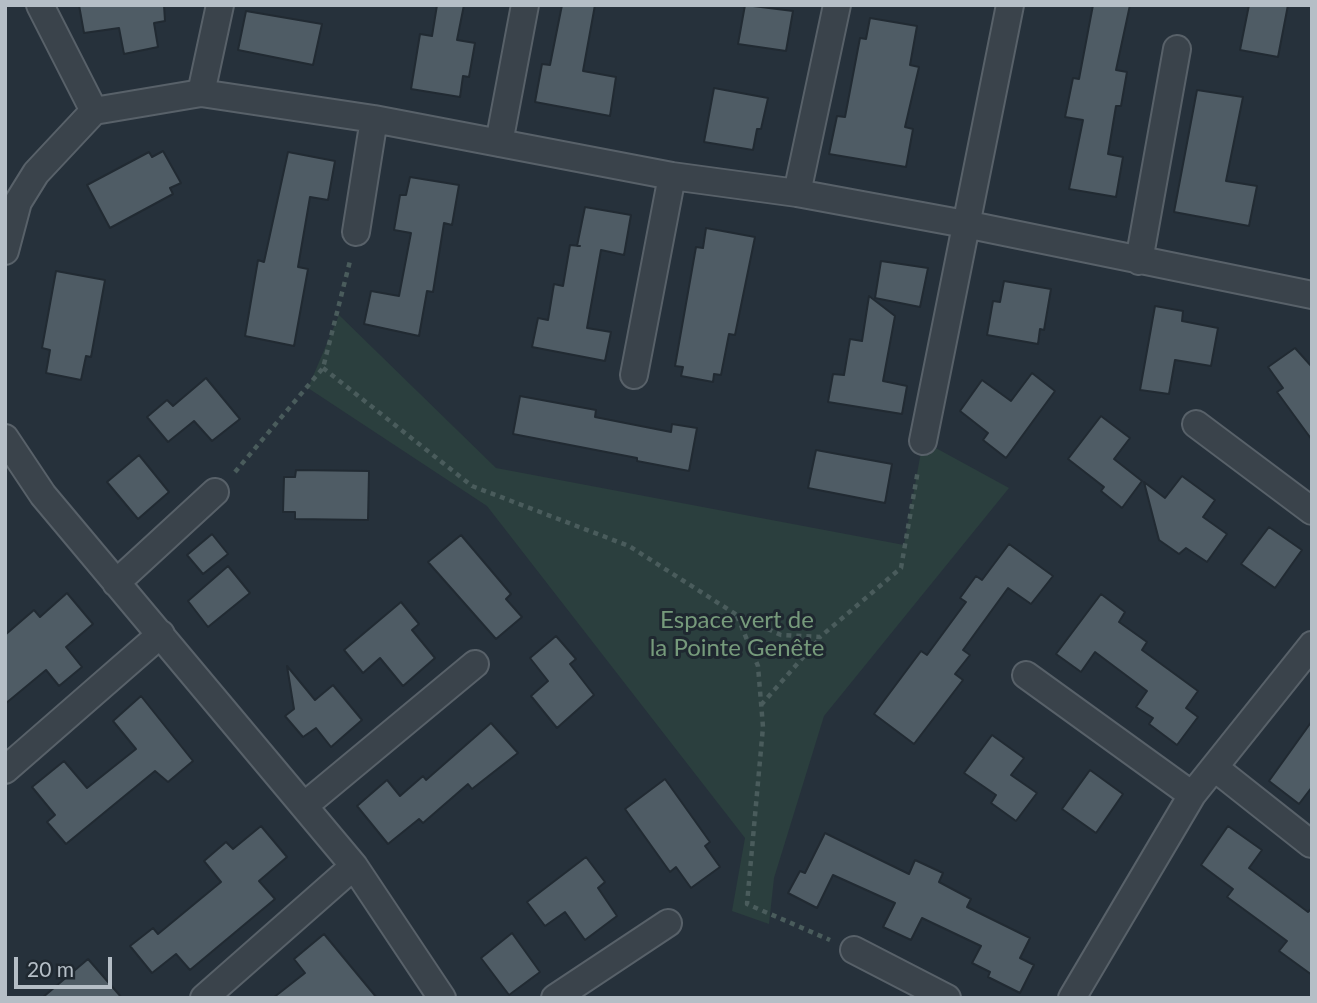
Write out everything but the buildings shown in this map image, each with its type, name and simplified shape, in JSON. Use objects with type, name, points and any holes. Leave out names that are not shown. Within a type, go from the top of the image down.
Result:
[{"type":"street","points":[[40,5],[94,111]]},
{"type":"street","points":[[201,93],[220,5]]},
{"type":"street","points":[[499,143],[525,5]]},
{"type":"street","points":[[797,194],[836,5]]},
{"type":"street","points":[[923,441],[1010,5]]},
{"type":"street","points":[[1139,261],[1177,50]]},
{"type":"street","points":[[5,251],[18,202],[36,173],[94,111],[201,93],[374,119],[672,176],[965,223],[1312,295]]},
{"type":"street","points":[[356,232],[374,119]]},
{"type":"street","points":[[634,375],[672,176]]},
{"type":"street","points":[[1196,424],[1312,511]]},
{"type":"street","points":[[5,438],[43,495],[354,866],[442,998]]},
{"type":"street","points":[[116,583],[215,492]]},
{"type":"street","points":[[5,770],[161,634]]},
{"type":"street","points":[[1072,998],[1192,795],[1312,645]]},
{"type":"street","points":[[304,806],[474,664]]},
{"type":"street","points":[[1026,676],[1192,795]]},
{"type":"street","points":[[1215,768],[1311,844]]},
{"type":"street","points":[[204,998],[354,866]]},
{"type":"street","points":[[555,998],[668,923]]},
{"type":"street","points":[[853,950],[947,998]]},
{"type":"path","points":[[215,492],[323,368],[339,315],[356,232]]},
{"type":"path","points":[[323,368],[472,486],[629,546],[737,615],[781,635],[820,637]]},
{"type":"path","points":[[761,706],[820,637],[901,568],[923,441]]},
{"type":"path","points":[[737,615],[758,666],[763,727],[747,904],[853,950]]},
{"type":"green space","name":"Espace vert de la Pointe Genête","points":[[339,315],[496,468],[904,545],[923,441],[1009,488],[824,716],[774,878],[769,924],[732,911],[745,838],[487,506],[308,388]]}]
